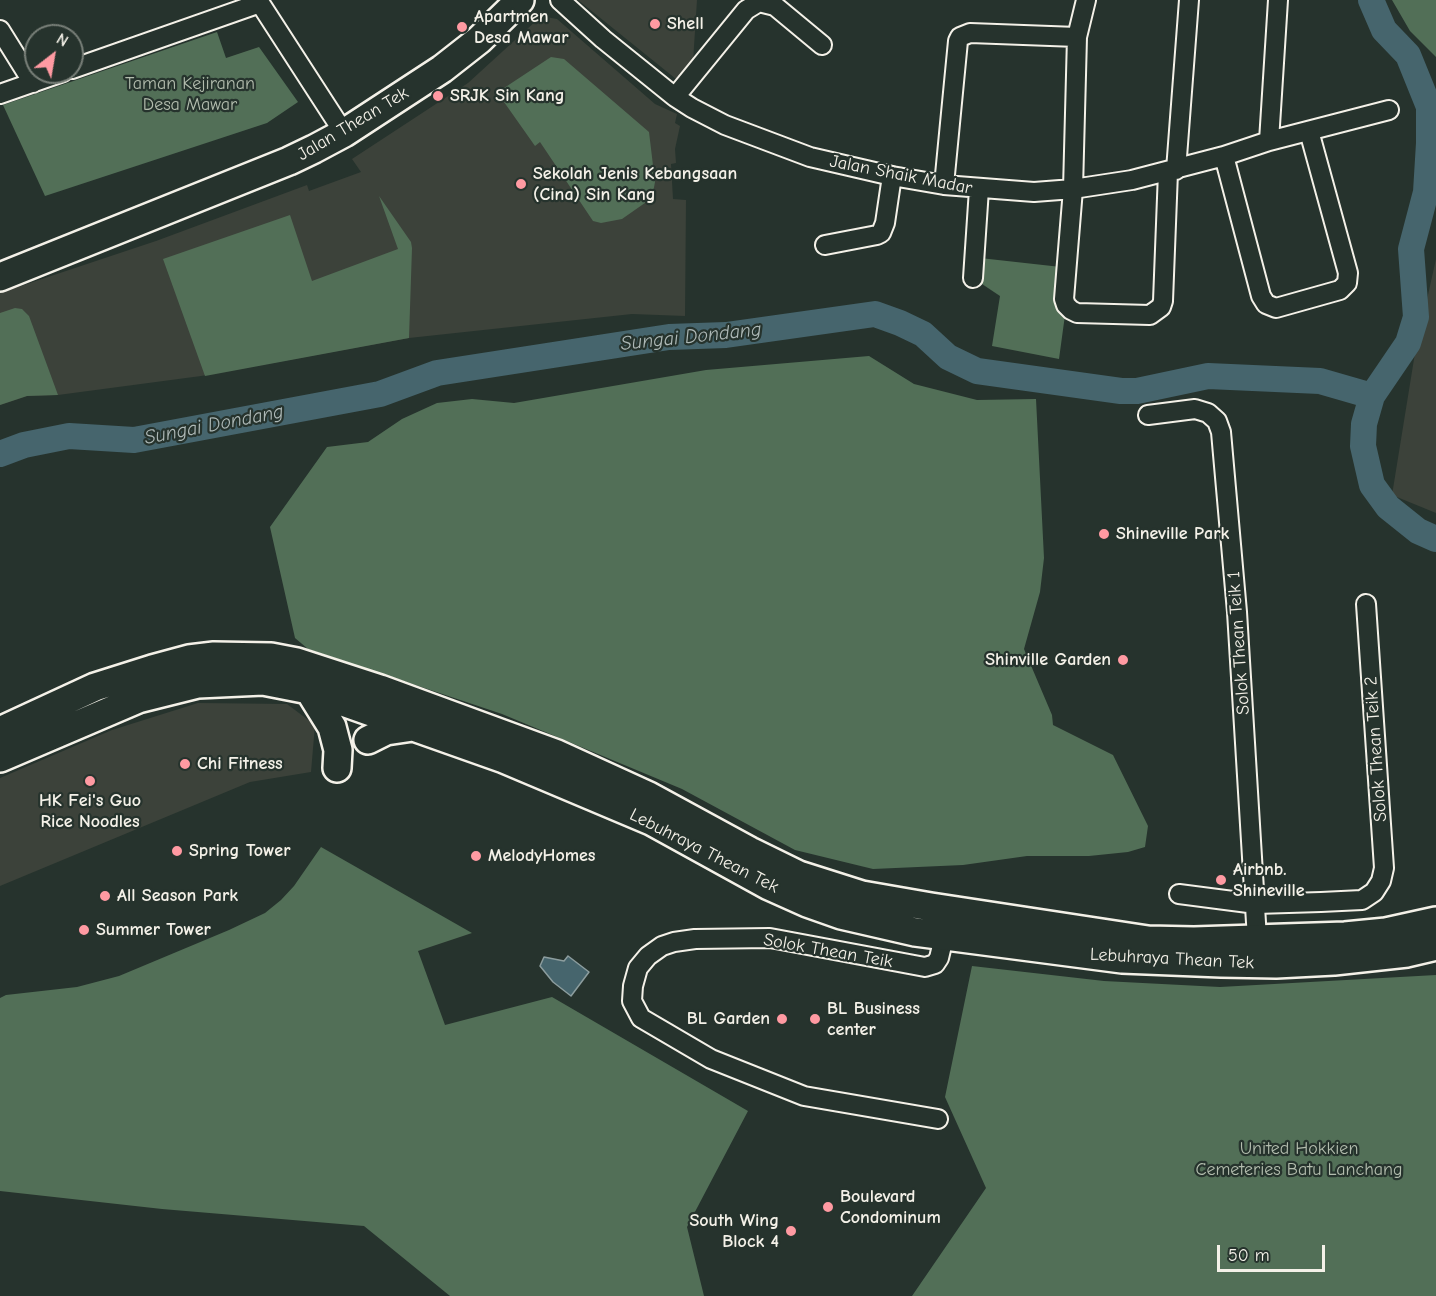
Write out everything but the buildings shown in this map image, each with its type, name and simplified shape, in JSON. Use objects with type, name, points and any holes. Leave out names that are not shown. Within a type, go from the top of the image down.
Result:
[{"type":"main road","name":"Jalan Thean Tek","points":[[0,277],[289,161],[344,133],[460,56],[520,0]]},
{"type":"main road","name":"Jalan Thean Tek","points":[[0,266],[97,237]]},
{"type":"main road","name":"Lebuhraya Thean Tek","points":[[0,731],[95,687],[189,659],[271,657],[297,662],[380,689],[557,754],[649,796],[742,848],[799,875],[861,895],[1148,940],[1194,941],[1345,936],[1386,932],[1436,921]]},
{"type":"main road","points":[[297,662],[321,680],[367,697],[374,710],[391,704],[447,722],[473,723]]},
{"type":"main road","name":"Lebuhraya Thean Tek","points":[[0,758],[138,699],[198,684],[263,681],[287,684],[374,710],[504,759],[651,821],[769,886],[842,915],[944,937],[1122,959],[1276,964],[1334,961],[1407,953],[1436,946]]},
{"type":"main road","points":[[309,690],[332,728],[338,750],[337,768]]},
{"type":"main road","points":[[368,740],[386,731],[414,727]]},
{"type":"main road","points":[[861,895],[930,919],[939,926],[944,937],[952,927],[960,923],[1026,928],[1046,925]]},
{"type":"street","name":"Jalan Shaik Madar","points":[[560,0],[603,39],[675,97],[725,125],[810,157],[892,176],[944,185],[1034,192],[1132,180],[1172,171],[1269,141],[1389,110]]},
{"type":"street","points":[[1086,0],[1077,37],[1073,189],[1064,299],[1066,305],[1077,313],[1150,315],[1161,306],[1162,301],[1189,0]]},
{"type":"street","points":[[1269,141],[1278,0]]},
{"type":"street","points":[[84,65],[259,1],[344,133]]},
{"type":"street","points":[[675,97],[746,10],[759,2],[775,6],[822,45]]},
{"type":"street","points":[[0,30],[24,69]]},
{"type":"street","points":[[944,185],[960,37],[970,33],[1077,37]]},
{"type":"street","points":[[0,94],[30,84]]},
{"type":"street","points":[[1224,156],[1261,296],[1266,304],[1276,308],[1340,290],[1347,283],[1348,273],[1309,131]]},
{"type":"street","points":[[825,245],[881,233],[884,229],[892,176]]},
{"type":"street","points":[[973,278],[979,189]]},
{"type":"street","name":"Solok Thean Teik 1","points":[[1148,415],[1195,409],[1208,413],[1217,421],[1221,432],[1237,612],[1257,939]]},
{"type":"street","name":"Solok Thean Teik 2","points":[[1256,904],[1362,900],[1374,892],[1381,881],[1384,868],[1366,604]]},
{"type":"street","points":[[1179,894],[1256,904]]},
{"type":"street","name":"Solok Thean Teik","points":[[938,1119],[804,1096],[780,1087],[711,1059],[682,1044],[641,1018],[632,1001],[638,968],[648,956],[662,946],[674,942],[695,939],[770,938],[925,967],[934,964],[939,958],[944,937]]},
{"type":"shaded area","points":[[578,0],[697,0],[693,62],[684,77],[676,79]]},
{"type":"shaded area","points":[[546,17],[557,19],[655,104],[677,114],[675,123],[680,126],[675,149],[676,163],[671,164],[673,199],[686,200],[685,316],[632,314],[409,338],[201,376],[58,395],[27,396],[0,405],[0,293],[156,241],[307,185],[309,191],[361,172],[352,159],[468,83],[537,20],[540,22]]},
{"type":"shaded area","points":[[1436,259],[1436,513],[1392,495],[1415,353]]},
{"type":"shaded area","points":[[198,703],[287,704],[315,725],[311,772],[250,782],[0,886],[0,778],[112,730]]},
{"type":"green space","points":[[1392,0],[1436,0],[1436,57],[1410,31]]},
{"type":"green space","name":"Taman Kejiranan Desa Mawar","points":[[217,32],[226,58],[259,47],[298,102],[267,123],[45,196],[3,105],[65,84],[84,84],[84,77]]},
{"type":"green space","points":[[551,57],[564,59],[649,132],[655,182],[652,198],[622,219],[601,223],[593,221],[540,142],[535,146],[504,102],[501,94],[504,88]]},
{"type":"green space","points":[[379,196],[411,242],[409,338],[205,376],[163,259],[290,215],[312,281],[398,249]]},
{"type":"green space","points":[[980,258],[1061,267],[1065,315],[1059,359],[992,346],[1000,296],[979,282]]},
{"type":"green space","points":[[15,308],[22,309],[29,316],[58,395],[27,396],[0,405],[0,313]]},
{"type":"green space","points":[[869,356],[914,384],[977,400],[1036,399],[1044,558],[1040,592],[1024,649],[1052,715],[1053,725],[1113,755],[1148,826],[1145,847],[1128,852],[1089,856],[1027,856],[963,865],[873,869],[795,850],[682,789],[502,714],[308,649],[295,638],[270,527],[327,447],[368,442],[402,419],[437,403],[472,399],[514,403],[706,370]]},
{"type":"green space","points":[[321,847],[472,933],[418,951],[445,1025],[552,997],[748,1111],[687,1227],[704,1296],[450,1296],[364,1226],[162,1209],[0,1191],[0,998],[6,995],[77,987],[119,976],[229,930],[265,913],[281,900],[294,886]]},
{"type":"green space","name":"United Hokkien Cemeteries Batu Lanchang","points":[[972,966],[1104,981],[1220,987],[1436,975],[1436,1296],[912,1296],[986,1188],[945,1097]]},
{"type":"water","points":[[568,956],[589,972],[571,996],[553,982],[540,966],[544,957],[564,961]]},
{"type":"waterway","points":[[1371,0],[1384,30],[1408,55],[1429,107],[1429,143],[1426,192],[1411,249],[1416,317],[1408,343],[1372,396],[1364,424],[1363,446],[1372,485],[1388,507],[1418,531],[1436,539]]},
{"type":"waterway","name":"Sungai Dondang","points":[[0,454],[24,445],[69,436],[134,440],[380,394],[437,373],[669,337],[726,335],[875,314],[923,334],[948,357],[977,371],[1121,391],[1137,391],[1208,376],[1320,381],[1372,396]]},
{"type":"place","name":"Shell","points":[[655,24]]},
{"type":"place","name":"Apartmen Desa Mawar","points":[[462,27]]},
{"type":"place","name":"SRJK Sin Kang","points":[[438,96]]},
{"type":"place","name":"Sekolah Jenis Kebangsaan (Cina) Sin Kang","points":[[521,184]]},
{"type":"place","name":"Shineville Park","points":[[1104,534]]},
{"type":"place","name":"Shinville Garden","points":[[1123,660]]},
{"type":"place","name":"Chi Fitness","points":[[185,764]]},
{"type":"place","name":"HK Fei's Guo Rice Noodles","points":[[90,781]]},
{"type":"place","name":"Spring Tower","points":[[177,851]]},
{"type":"place","name":"MelodyHomes","points":[[476,856]]},
{"type":"place","name":"Airbnb. Shineville","points":[[1221,880]]},
{"type":"place","name":"All Season Park","points":[[105,896]]},
{"type":"place","name":"Summer Tower","points":[[84,930]]},
{"type":"place","name":"BL Garden","points":[[782,1019]]},
{"type":"place","name":"BL Business center","points":[[815,1019]]},
{"type":"place","name":"Boulevard Condominum","points":[[828,1207]]},
{"type":"place","name":"South Wing Block 4","points":[[791,1231]]}]
